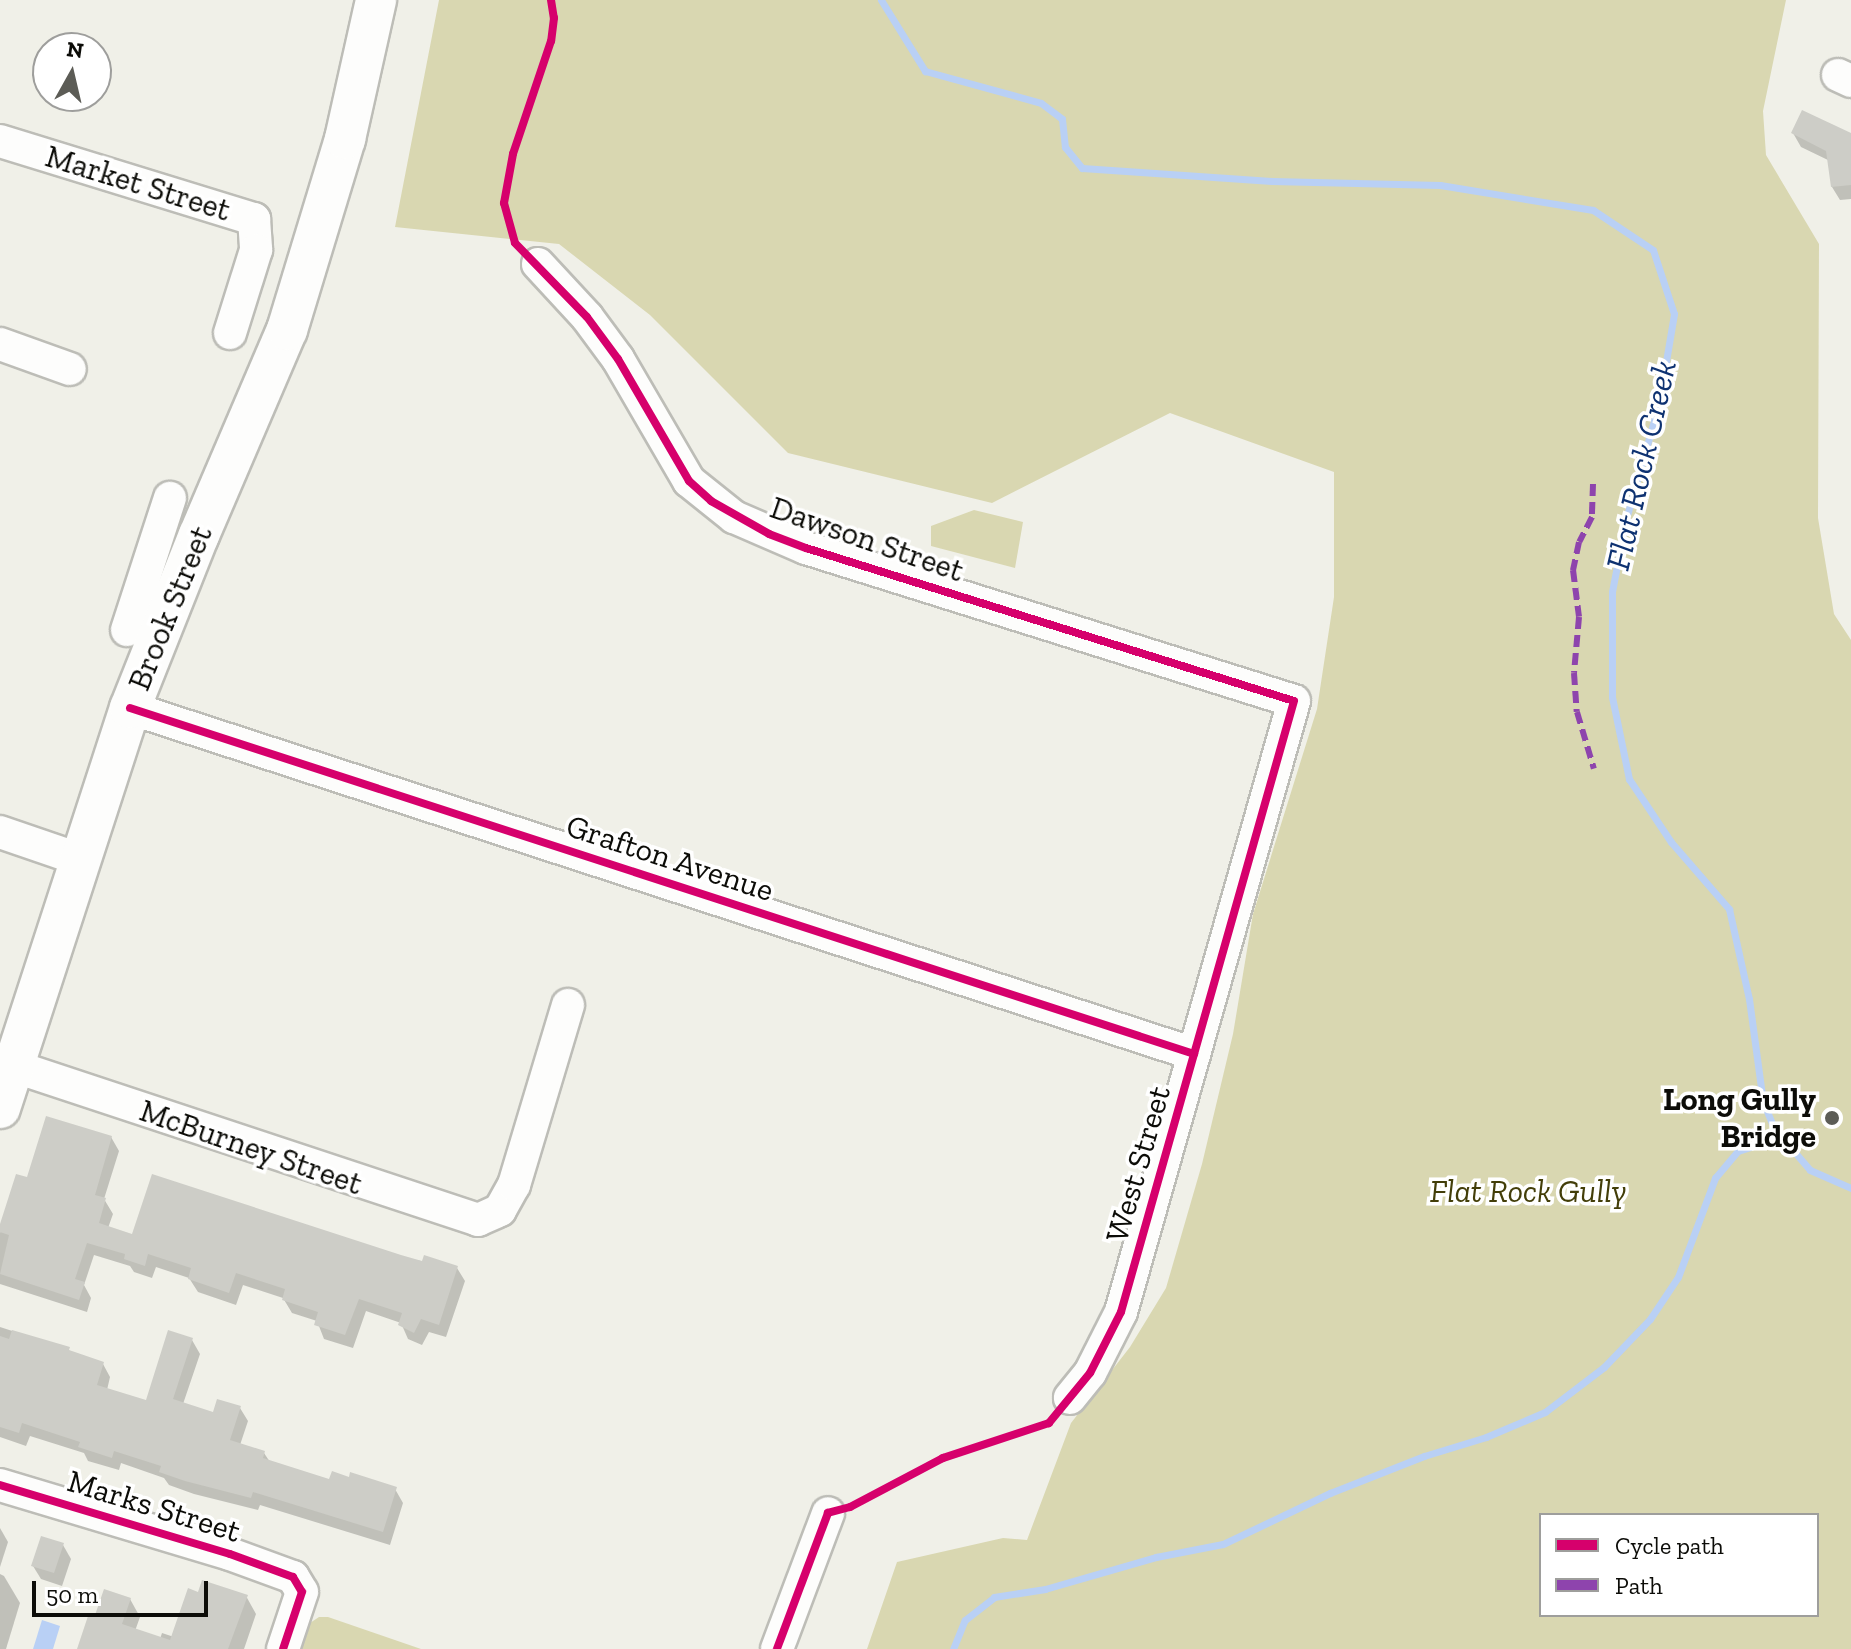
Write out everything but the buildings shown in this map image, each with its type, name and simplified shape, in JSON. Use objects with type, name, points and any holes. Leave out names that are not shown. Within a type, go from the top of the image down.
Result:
[{"type":"main road","name":"Brook Street","points":[[0,1108],[130,708],[169,562],[287,330],[345,139],[376,0]]},
{"type":"street","name":"Market Street","points":[[0,141],[254,219],[256,250],[230,333]]},
{"type":"street","name":"Dawson Street","points":[[538,264],[587,317],[618,359],[689,481],[734,517],[806,548],[1294,701]]},
{"type":"street","points":[[0,344],[70,369]]},
{"type":"street","points":[[127,630],[169,562],[170,498]]},
{"type":"street","name":"West Street","points":[[1070,1398],[1090,1373],[1121,1312],[1294,701]]},
{"type":"street","name":"Grafton Avenue","points":[[130,708],[1194,1054]]},
{"type":"street","points":[[0,832],[79,859]]},
{"type":"street","name":"McBurney Street","points":[[13,1066],[462,1218],[490,1217],[500,1210],[514,1185],[568,1005]]},
{"type":"street","name":"Marks Street","points":[[0,1485],[230,1554],[293,1577],[302,1592],[283,1649]]},
{"type":"street","points":[[777,1649],[828,1513]]},
{"type":"green space","name":"Flat Rock Gully","points":[[439,0],[1786,0],[1763,111],[1766,155],[1819,244],[1818,518],[1834,614],[1851,640],[1851,1649],[867,1649],[897,1562],[1003,1538],[1027,1540],[1071,1423],[1130,1347],[1166,1288],[1202,1164],[1233,1034],[1253,914],[1317,709],[1334,597],[1334,472],[1170,413],[992,503],[788,453],[650,315],[559,244],[395,227]]},
{"type":"green space","points":[[974,510],[1023,522],[1015,568],[931,546],[931,526]]},
{"type":"green space","points":[[319,1617],[328,1617],[421,1649],[300,1649],[310,1623]]},
{"type":"water","points":[[42,1620],[60,1626],[53,1649],[33,1649]]},
{"type":"waterway","name":"Flat Rock Creek","points":[[881,0],[925,71],[1041,103],[1062,119],[1065,147],[1082,168],[1272,181],[1440,185],[1593,210],[1653,250],[1674,314],[1659,403],[1626,519],[1612,592],[1612,697],[1629,779],[1671,842],[1729,909],[1749,999],[1763,1102],[1774,1128],[1810,1170],[1851,1188]]},
{"type":"waterway","points":[[953,1649],[965,1620],[994,1597],[1045,1589],[1156,1557],[1223,1544],[1330,1493],[1424,1456],[1486,1437],[1545,1412],[1604,1367],[1650,1319],[1678,1277],[1715,1178],[1738,1151],[1781,1137]]},
{"type":"marked path","points":[[1593,484],[1592,517],[1579,542],[1573,570],[1579,617],[1574,673],[1577,712],[1594,769]]},
{"type":"cycle path","points":[[551,0],[554,18],[551,41],[513,154],[504,203],[515,243],[587,317],[618,359],[689,481],[711,501],[769,534],[806,548],[1294,701],[1121,1312],[1090,1373],[1049,1423],[943,1458],[850,1507],[828,1513],[777,1649]]},
{"type":"cycle path","points":[[130,708],[1194,1054]]},
{"type":"cycle path","points":[[0,1485],[230,1554],[293,1577],[302,1592],[283,1649]]},
{"type":"place","name":"Long Gully Bridge","points":[[1832,1118]]}]
